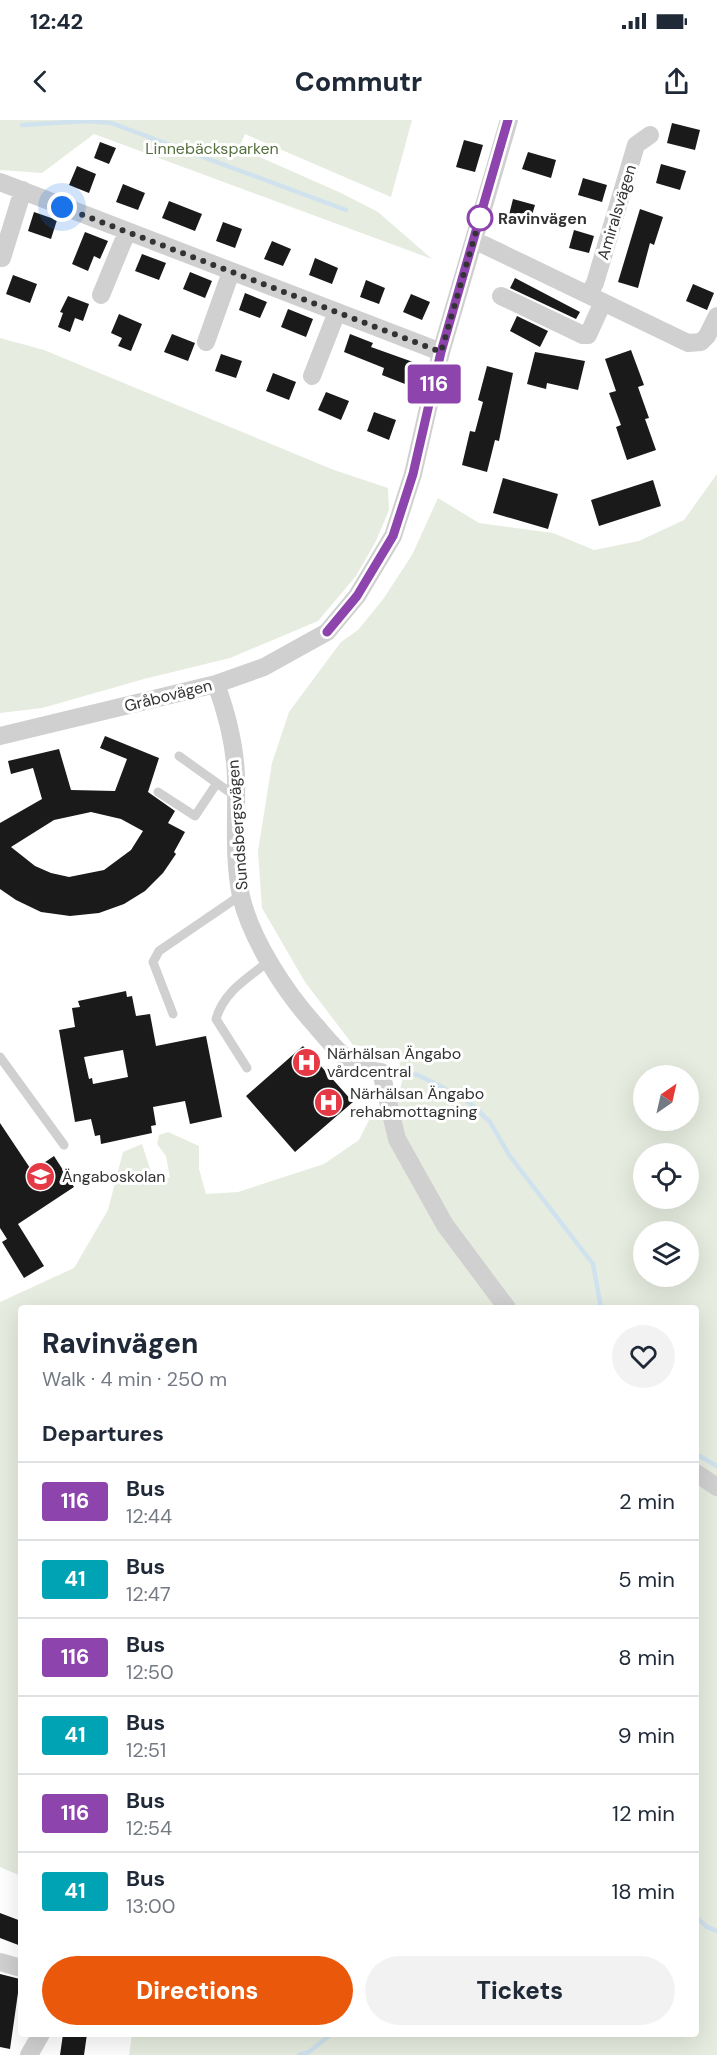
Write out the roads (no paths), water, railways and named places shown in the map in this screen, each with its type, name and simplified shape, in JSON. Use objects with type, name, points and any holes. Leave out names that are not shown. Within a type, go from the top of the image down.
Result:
[{"type":"street","name":"Gråbovägen","points":[[0,736],[216,684],[286,657],[327,632],[357,596],[393,536],[413,474],[441,352],[508,120]]},
{"type":"street","name":"Amiralsvägen","points":[[501,296],[583,335],[588,335],[593,328],[596,283],[636,145],[650,135]]},
{"type":"street","points":[[0,182],[441,352]]},
{"type":"street","points":[[2,258],[23,190]]},
{"type":"street","points":[[101,295],[127,232]]},
{"type":"street","points":[[474,240],[688,343],[701,342],[707,336],[717,316]]},
{"type":"street","points":[[206,342],[231,272]]},
{"type":"street","points":[[312,376],[336,312]]},
{"type":"street","name":"Sundsbergsvägen","points":[[216,684],[229,720],[241,895],[269,961],[308,1018],[334,1047],[364,1071],[381,1072],[398,1139],[445,1226],[505,1305]]},
{"type":"street","points":[[699,1475],[717,1487]]},
{"type":"street","points":[[0,1962],[18,1967]]},
{"type":"street","points":[[29,2055],[39,2037]]},
{"type":"lane","points":[[179,756],[236,796]]},
{"type":"lane","points":[[158,792],[195,816],[217,783]]},
{"type":"lane","points":[[173,1014],[153,962],[159,951],[241,895]]},
{"type":"lane","points":[[247,1068],[216,1018],[220,1005],[231,990],[269,961]]},
{"type":"lane","points":[[0,1057],[4,1072],[64,1145]]},
{"type":"waterway","points":[[22,125],[87,121],[111,123],[346,210]]},
{"type":"waterway","points":[[400,1074],[418,1075],[438,1085],[469,1102],[490,1122],[509,1155],[593,1264],[600,1305]]},
{"type":"waterway","points":[[699,1456],[717,1466]]},
{"type":"waterway","points":[[699,1920],[707,1927],[717,1931]]},
{"type":"waterway","points":[[299,2055],[309,2052],[327,2037]]},
{"type":"place","name":"Ravinvägen","points":[[480,218]]},
{"type":"place","name":"Närhälsan Ängabo vårdcentral","points":[[306,1062]]},
{"type":"place","name":"Närhälsan Ängabo rehabmottagning","points":[[329,1102]]},
{"type":"place","name":"Ängaboskolan","points":[[41,1176]]},
{"type":"park label","name":"Linnebäcksparken","points":[[212,148]]}]
